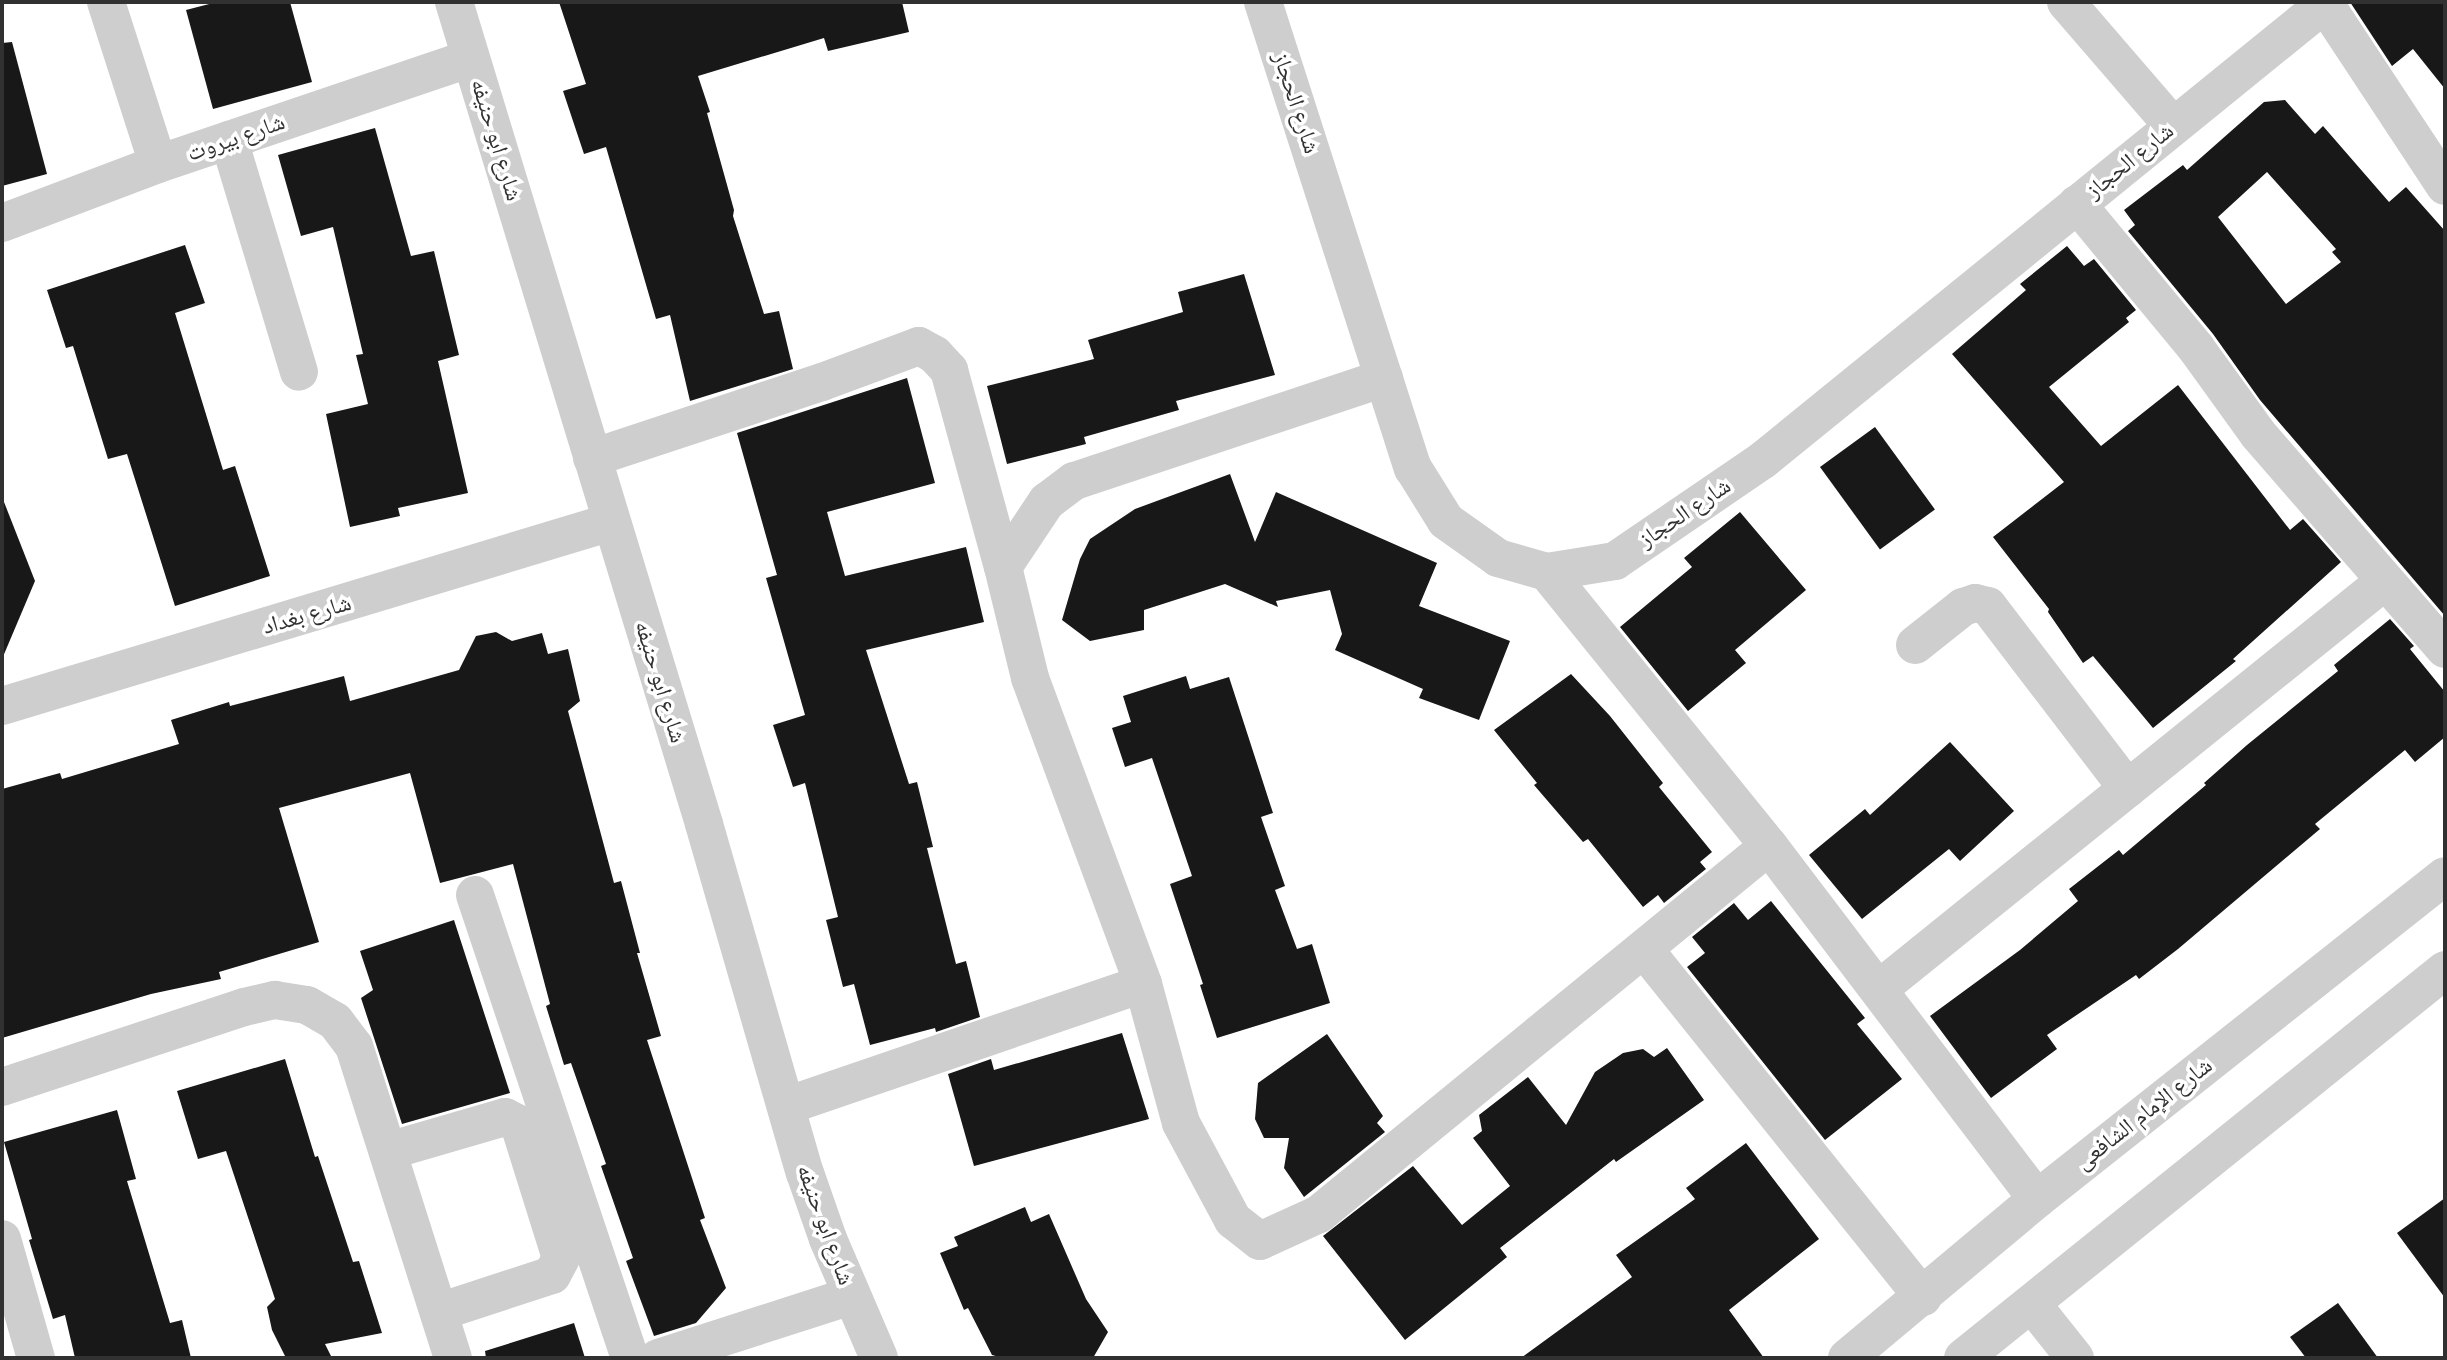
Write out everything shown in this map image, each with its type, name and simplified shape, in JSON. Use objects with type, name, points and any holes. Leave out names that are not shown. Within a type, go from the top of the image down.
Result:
[{"type":"street","points":[[107,2],[158,164]]},
{"type":"street","name":"شارع ابو حنيفه","points":[[454,2],[823,1226],[850,1296],[879,1358]]},
{"type":"street","name":"شارع الحجاز","points":[[1264,2],[1413,468],[1446,521],[1498,558],[1548,572],[1615,561],[1763,460],[2326,3]]},
{"type":"street","points":[[2066,2],[2173,126]]},
{"type":"street","points":[[2326,3],[2445,186]]},
{"type":"street","name":"شارع بيروت","points":[[2,223],[158,164],[471,58]]},
{"type":"street","points":[[229,141],[299,372]]},
{"type":"street","points":[[2077,204],[2196,348],[2258,434],[2445,649]]},
{"type":"street","points":[[592,458],[822,382],[919,346],[935,355],[948,370],[1003,567],[1030,678],[1143,984],[1181,1123],[1233,1220],[1259,1241],[1319,1214],[1769,846]]},
{"type":"street","points":[[1003,567],[1047,501],[1074,481],[1384,378]]},
{"type":"street","name":"شارع بغداد","points":[[2,706],[611,522]]},
{"type":"street","points":[[1548,572],[1769,846],[2037,1199]]},
{"type":"street","points":[[1879,989],[2385,581]]},
{"type":"street","points":[[1915,645],[1963,607],[1975,603],[1988,606],[2129,789]]},
{"type":"street","name":"شارع الإمام الشافعى","points":[[1847,1358],[2037,1199],[2445,876]]},
{"type":"street","points":[[475,895],[630,1358]]},
{"type":"street","points":[[1644,949],[1923,1297]]},
{"type":"street","points":[[1964,1358],[2445,970]]},
{"type":"street","points":[[786,1106],[1143,984]]},
{"type":"street","points":[[2,1087],[244,1007],[275,1000],[307,1005],[334,1021],[354,1046],[453,1358]]},
{"type":"street","points":[[388,1151],[505,1117],[519,1124],[561,1258],[552,1275],[439,1312]]},
{"type":"street","points":[[2,1239],[8,1281],[36,1358]]},
{"type":"street","points":[[659,1358],[850,1296]]},
{"type":"street","points":[[2032,1304],[2075,1358]]},
{"type":"building","points":[[217,2],[290,2],[312,82],[213,109],[186,10]]},
{"type":"building","points":[[559,2],[902,2],[909,32],[828,51],[824,38],[698,76],[710,112],[707,113],[734,210],[733,216],[764,314],[779,311],[793,369],[690,401],[670,315],[656,319],[606,147],[584,154],[563,91],[586,84]]},
{"type":"building","points":[[2350,2],[2445,2],[2445,89],[2413,49],[2392,66]]},
{"type":"building","points":[[12,42],[47,174],[2,186],[2,43]]},
{"type":"building","points":[[2285,100],[2315,134],[2323,126],[2389,202],[2406,187],[2445,231],[2445,616],[2260,400],[2213,334],[2128,231],[2135,225],[2124,210],[2183,165],[2187,170],[2264,102]],"holes":[[[2267,172],[2336,249],[2332,252],[2341,262],[2286,304],[2218,217]]]},
{"type":"building","points":[[375,128],[411,256],[434,251],[459,355],[438,361],[468,493],[398,508],[400,516],[350,527],[326,414],[368,404],[356,355],[363,354],[333,227],[301,236],[278,155]]},
{"type":"building","points":[[185,245],[205,303],[175,313],[223,470],[235,466],[270,576],[175,606],[127,454],[108,459],[73,346],[66,348],[47,290]]},
{"type":"building","points":[[2067,246],[2084,266],[2094,259],[2136,310],[2126,318],[2129,322],[2049,387],[2101,446],[2178,385],[2290,530],[2303,519],[2341,562],[2233,659],[2236,661],[2153,728],[2093,656],[2083,663],[2048,612],[2049,609],[1993,537],[2064,482],[1952,354],[2026,290],[2020,284]]},
{"type":"building","points":[[1244,274],[1275,375],[1176,401],[1179,410],[1084,437],[1086,444],[1007,464],[987,386],[1094,359],[1088,340],[1183,312],[1178,292]]},
{"type":"building","points":[[907,378],[935,483],[827,512],[845,576],[966,547],[984,622],[866,650],[909,784],[917,782],[933,847],[927,848],[956,964],[966,961],[980,1017],[936,1032],[935,1028],[870,1045],[854,984],[843,987],[826,920],[838,917],[805,783],[793,787],[773,725],[805,715],[766,578],[777,575],[737,433]]},
{"type":"building","points":[[1875,427],[1935,510],[1880,549],[1820,467]]},
{"type":"building","points":[[1230,474],[1255,542],[1276,492],[1437,563],[1419,606],[1510,641],[1479,720],[1419,698],[1423,689],[1335,650],[1342,634],[1330,590],[1276,601],[1278,607],[1225,584],[1144,610],[1144,630],[1090,641],[1062,620],[1080,559],[1090,539],[1135,509]]},
{"type":"building","points":[[4,502],[35,581],[2,659],[2,503]]},
{"type":"building","points":[[1740,512],[1806,590],[1735,650],[1746,663],[1688,711],[1620,627],[1692,567],[1684,558]]},
{"type":"building","points":[[2390,619],[2414,646],[2410,649],[2445,692],[2445,737],[2415,762],[2405,750],[2315,824],[2320,829],[2178,949],[2139,979],[2136,975],[2047,1035],[2057,1049],[1991,1098],[1930,1016],[2020,950],[2078,901],[2069,889],[2119,850],[2123,855],[2206,785],[2204,783],[2247,745],[2338,671],[2334,665]]},
{"type":"building","points":[[496,632],[512,641],[542,633],[548,654],[568,649],[580,701],[568,711],[614,883],[621,881],[640,953],[637,953],[661,1036],[647,1040],[705,1218],[700,1220],[726,1288],[696,1323],[654,1336],[626,1261],[633,1258],[601,1166],[606,1164],[571,1063],[564,1065],[546,1006],[550,1004],[513,864],[440,883],[410,773],[279,808],[319,942],[219,972],[221,979],[151,994],[2,1038],[2,789],[60,773],[62,779],[179,744],[171,720],[229,702],[230,706],[344,676],[350,701],[459,670],[476,636]]},
{"type":"building","points":[[1571,674],[1610,716],[1663,783],[1659,787],[1712,852],[1700,862],[1706,869],[1664,903],[1658,895],[1643,907],[1588,839],[1583,842],[1534,785],[1537,783],[1494,730]]},
{"type":"building","points":[[1186,676],[1190,689],[1229,677],[1273,813],[1261,817],[1285,886],[1275,890],[1297,949],[1312,944],[1330,1003],[1217,1038],[1200,985],[1203,984],[1170,884],[1192,876],[1152,758],[1125,767],[1112,728],[1131,722],[1123,696]]},
{"type":"building","points":[[1950,742],[2014,811],[1960,861],[1949,849],[1862,919],[1809,855],[1865,809],[1870,815]]},
{"type":"building","points":[[1771,901],[1865,1018],[1857,1024],[1902,1079],[1825,1140],[1687,967],[1705,953],[1692,937],[1734,903],[1748,920]]},
{"type":"building","points":[[454,920],[510,1093],[402,1124],[361,998],[373,990],[360,951]]},
{"type":"building","points":[[1122,1033],[1149,1119],[974,1166],[948,1074],[991,1059],[994,1070]]},
{"type":"building","points":[[1327,1034],[1383,1116],[1377,1123],[1385,1132],[1304,1197],[1284,1168],[1289,1138],[1264,1138],[1255,1119],[1258,1083]]},
{"type":"building","points":[[1667,1048],[1704,1100],[1616,1162],[1614,1159],[1500,1248],[1507,1257],[1405,1340],[1323,1236],[1413,1166],[1462,1225],[1510,1186],[1473,1138],[1482,1131],[1479,1115],[1528,1077],[1566,1125],[1595,1072],[1623,1053],[1643,1049],[1654,1057]]},
{"type":"building","points":[[285,1059],[315,1157],[318,1156],[353,1262],[359,1261],[382,1333],[325,1344],[332,1358],[286,1358],[272,1330],[267,1307],[275,1299],[226,1151],[198,1159],[177,1091]]},
{"type":"building","points":[[117,1110],[136,1179],[127,1181],[170,1323],[182,1320],[191,1358],[75,1358],[65,1315],[53,1319],[29,1240],[32,1239],[4,1142]]},
{"type":"building","points":[[1746,1143],[1819,1239],[1729,1310],[1764,1358],[1521,1358],[1632,1277],[1616,1255],[1695,1199],[1686,1188]]},
{"type":"building","points":[[2445,1198],[2445,1298],[2397,1233]]},
{"type":"building","points":[[1025,1207],[1031,1222],[1049,1214],[1086,1299],[1108,1332],[1093,1358],[1003,1358],[992,1355],[968,1308],[964,1310],[940,1253],[958,1246],[954,1237]]},
{"type":"building","points":[[2338,1303],[2378,1358],[2306,1358],[2290,1337]]},
{"type":"building","points":[[574,1323],[585,1358],[486,1358],[485,1351]]}]
